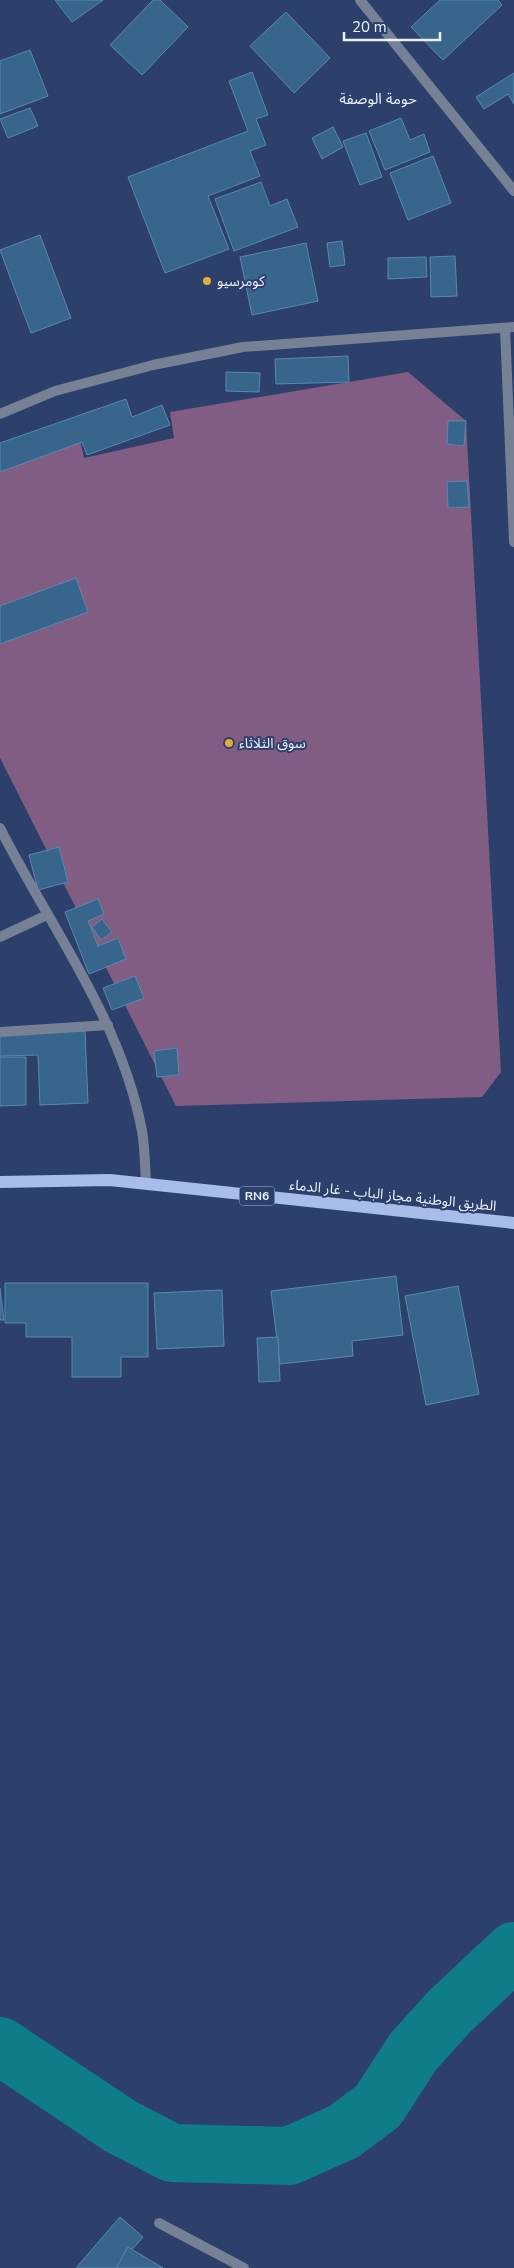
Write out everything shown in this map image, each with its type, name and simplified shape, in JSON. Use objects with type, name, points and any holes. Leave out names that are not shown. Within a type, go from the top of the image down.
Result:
[{"type":"main road","name":"الطريق الوطنية مجاز الباب - غار الدماء","points":[[0,1182],[110,1180],[514,1223]]},
{"type":"street","points":[[360,0],[514,191]]},
{"type":"street","points":[[0,414],[64,389],[153,364],[243,347],[509,327],[514,542]]},
{"type":"street","points":[[0,828],[46,915],[80,970],[108,1025],[127,1074],[136,1106],[142,1133],[146,1184]]},
{"type":"street","points":[[0,937],[46,915]]},
{"type":"street","points":[[0,1032],[108,1025]]},
{"type":"street","points":[[159,2223],[244,2268]]},
{"type":"shaded area","points":[[408,372],[466,421],[501,1072],[482,1097],[176,1106],[0,758],[0,457],[77,425],[84,458],[174,438],[170,412]]},
{"type":"building","points":[[55,0],[103,0],[72,22]]},
{"type":"building","points":[[153,0],[160,0],[188,27],[142,75],[110,45]]},
{"type":"building","points":[[440,0],[498,0],[502,5],[443,60],[411,27]]},
{"type":"building","points":[[286,12],[330,58],[294,93],[250,46]]},
{"type":"building","points":[[30,50],[48,96],[0,114],[0,61]]},
{"type":"building","points":[[252,72],[268,115],[256,119],[266,145],[250,151],[260,176],[208,196],[229,249],[165,273],[128,177],[248,131],[229,81]]},
{"type":"building","points":[[514,73],[514,104],[508,94],[484,109],[476,97]]},
{"type":"building","points":[[30,108],[38,126],[8,138],[0,119]]},
{"type":"building","points":[[401,118],[410,140],[424,134],[430,152],[385,170],[369,131]]},
{"type":"building","points":[[333,127],[343,147],[322,159],[312,138]]},
{"type":"building","points":[[366,133],[382,177],[360,185],[343,141]]},
{"type":"building","points":[[433,156],[451,203],[408,220],[390,173]]},
{"type":"building","points":[[261,182],[270,206],[287,199],[298,227],[234,251],[215,199]]},
{"type":"building","points":[[40,235],[71,318],[31,333],[0,250]]},
{"type":"building","points":[[342,241],[345,265],[330,267],[327,243]]},
{"type":"building","points":[[306,243],[318,301],[252,315],[240,257]]},
{"type":"building","points":[[455,256],[457,296],[431,297],[430,257]]},
{"type":"building","points":[[426,257],[427,277],[388,279],[388,258]]},
{"type":"building","points":[[348,356],[349,382],[276,384],[275,359]]},
{"type":"building","points":[[226,372],[260,373],[259,392],[226,391]]},
{"type":"building","points":[[126,399],[132,417],[162,405],[170,425],[87,455],[82,442],[0,472],[0,443]]},
{"type":"building","points":[[448,421],[466,421],[464,446],[447,444]]},
{"type":"building","points":[[467,481],[469,507],[448,508],[447,482]]},
{"type":"building","points":[[76,578],[88,612],[0,644],[0,606]]},
{"type":"building","points":[[59,847],[68,882],[38,890],[29,855]]},
{"type":"building","points":[[98,899],[104,914],[88,921],[98,946],[118,938],[126,959],[89,974],[65,912]]},
{"type":"building","points":[[102,919],[112,932],[101,940],[92,927]]},
{"type":"building","points":[[135,976],[144,998],[112,1010],[103,988]]},
{"type":"building","points":[[85,1031],[88,1103],[40,1105],[38,1055],[0,1056],[0,1035]]},
{"type":"building","points":[[177,1048],[179,1075],[157,1077],[154,1051]]},
{"type":"building","points":[[0,1057],[26,1057],[26,1105],[0,1106]]},
{"type":"building","points":[[396,1276],[403,1335],[352,1341],[353,1356],[280,1364],[271,1291]]},
{"type":"building","points":[[5,1283],[148,1283],[148,1357],[121,1357],[121,1377],[72,1377],[72,1337],[26,1337],[26,1323],[5,1323]]},
{"type":"building","points":[[458,1286],[479,1394],[426,1405],[405,1296]]},
{"type":"building","points":[[0,1288],[4,1320],[0,1320]]},
{"type":"building","points":[[222,1290],[224,1346],[157,1349],[154,1293]]},
{"type":"building","points":[[278,1337],[280,1381],[259,1382],[257,1338]]},
{"type":"building","points":[[120,2217],[143,2237],[116,2268],[76,2268]]},
{"type":"building","points":[[128,2247],[163,2268],[116,2268]]},
{"type":"waterway","points":[[0,2046],[120,2126],[172,2153],[289,2156],[343,2132],[378,2106],[413,2052],[449,2012],[514,1951]]},
{"type":"place","name":"كومرسيو","points":[[207,281]]},
{"type":"place","name":"سوق الثلاثاء","points":[[229,743]]},
{"type":"district","name":"حومة الوصفة","points":[[378,99]]}]
